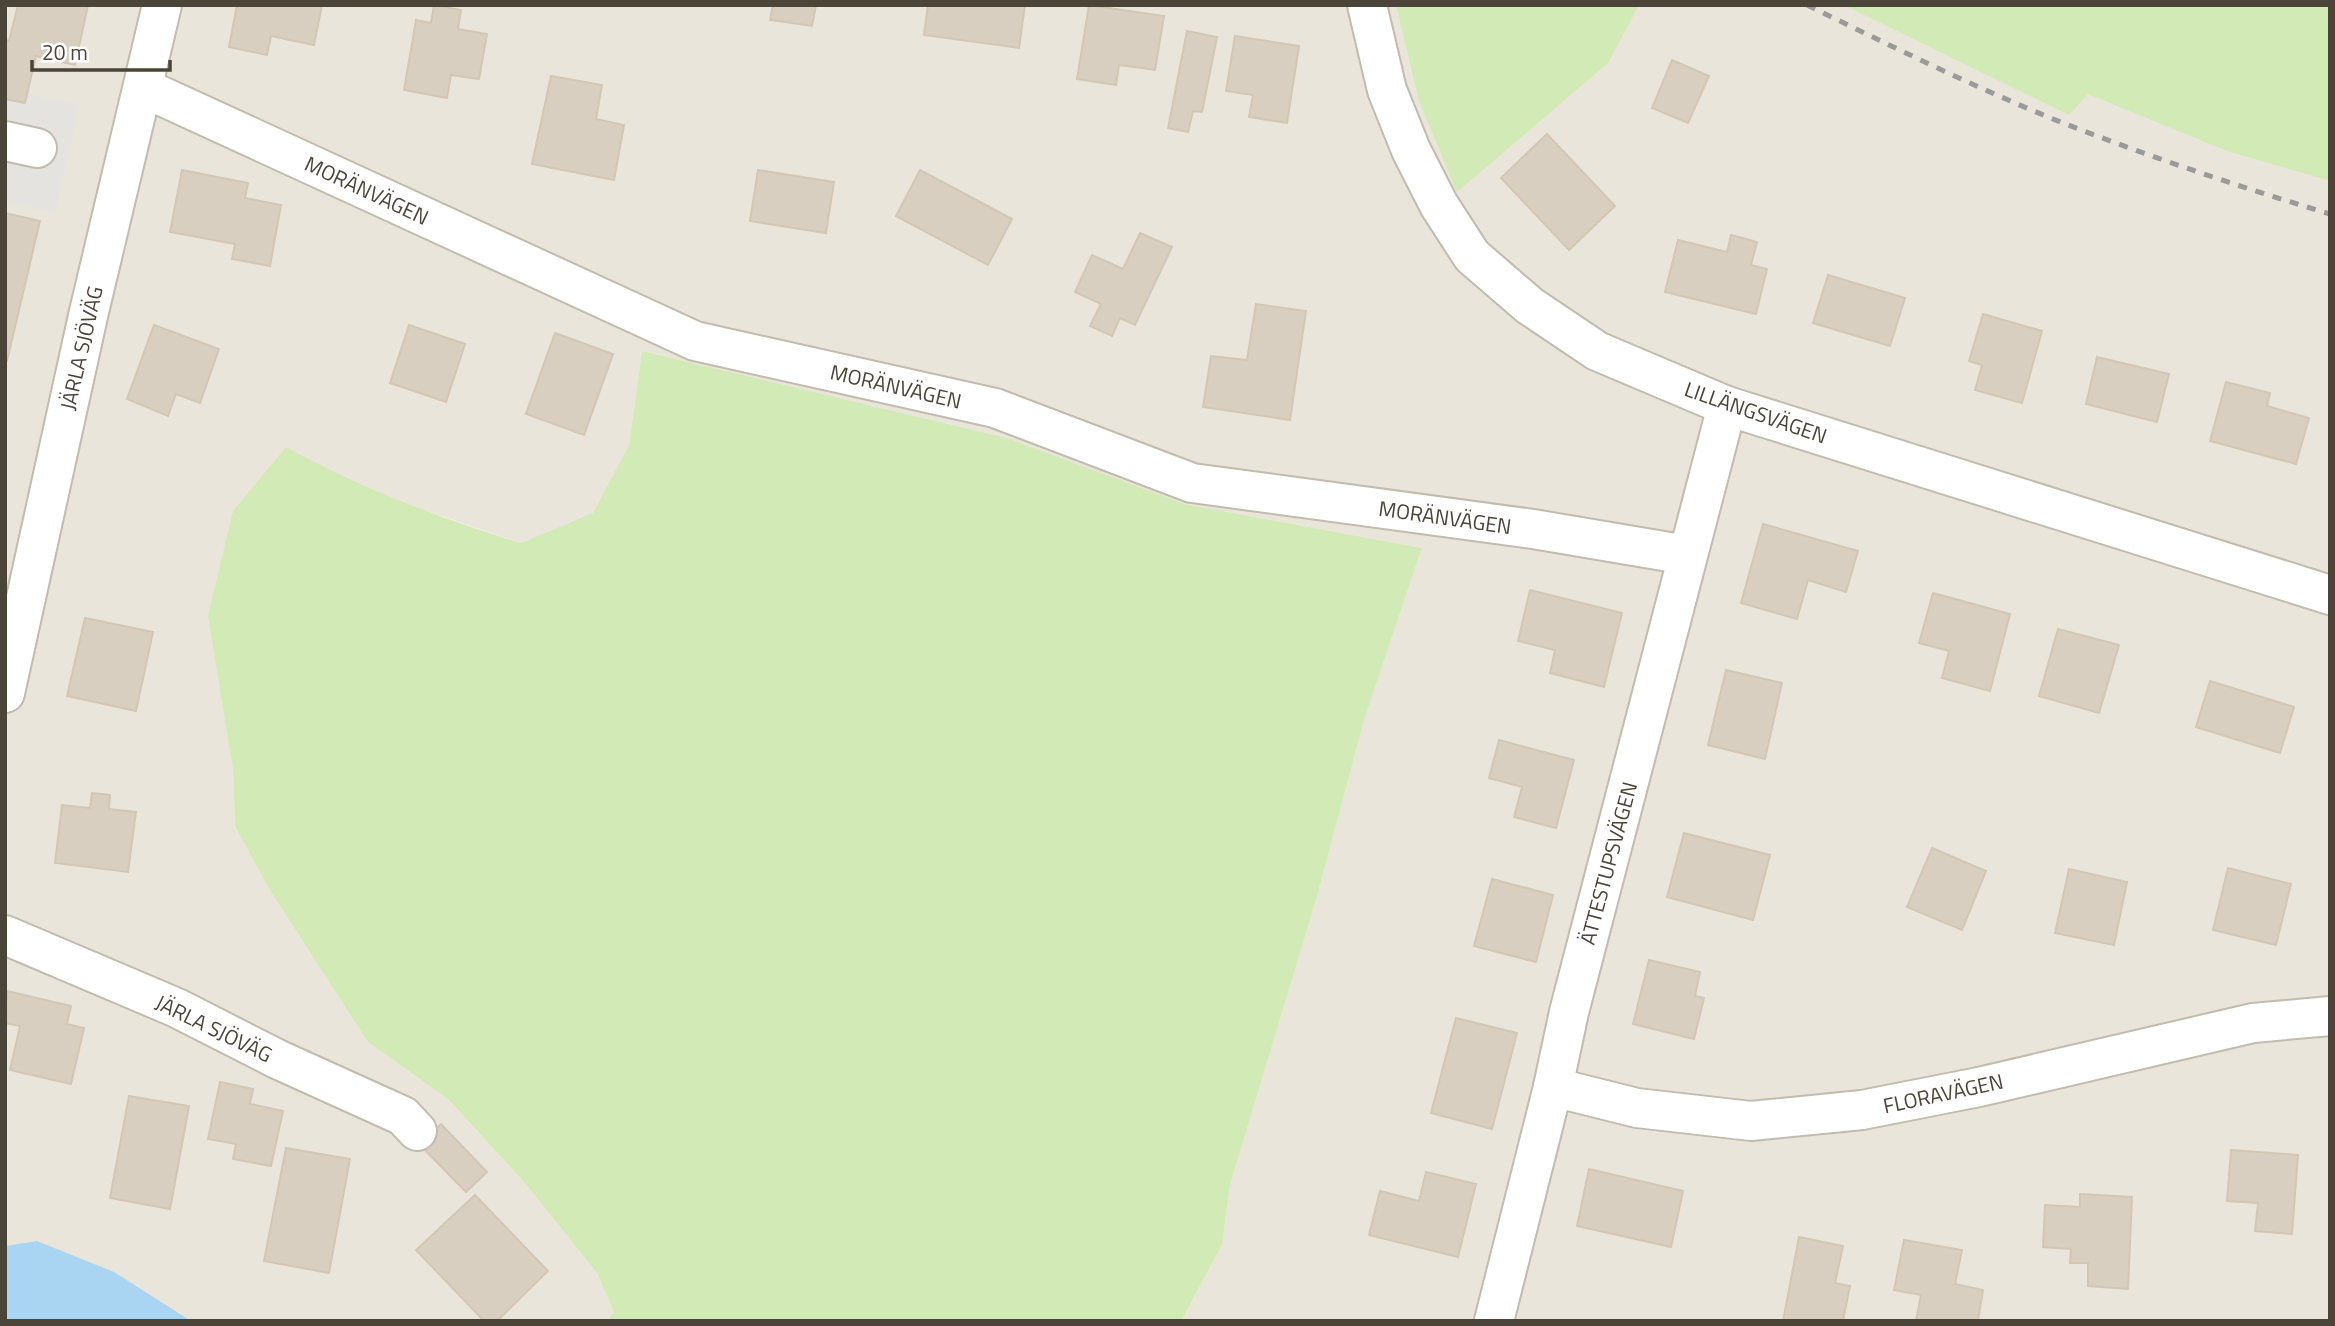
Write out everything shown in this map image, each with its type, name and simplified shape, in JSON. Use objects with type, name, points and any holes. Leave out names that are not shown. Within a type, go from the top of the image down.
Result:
[{"type":"street","name":"JÄRLA SJÖVÄG","points":[[5,692],[88,316],[162,5]]},
{"type":"street","name":"LILLÄNGSVÄGEN","points":[[1367,5],[1387,90],[1411,150],[1439,205],[1472,256],[1530,306],[1597,351],[1727,406],[2330,594]]},
{"type":"street","name":"MORÄNVÄGEN","points":[[144,88],[695,341],[995,408],[1192,483],[1533,529],[1687,555]]},
{"type":"street","name":"ÄTTESTUPSVÄGEN","points":[[1494,1321],[1553,1087],[1569,1012],[1727,406]]},
{"type":"street","name":"JÄRLA SJÖVÄG","points":[[5,935],[177,1008],[277,1059],[403,1116],[417,1131]]},
{"type":"street","name":"FLORAVÄGEN","points":[[1553,1087],[1637,1108],[1751,1121],[1863,1110],[1979,1087],[2253,1023],[2330,1016]]},
{"type":"shaded area","points":[[5,5],[2330,5],[2330,1321],[1181,1321],[1222,1245],[1230,1185],[1316,900],[1365,717],[1422,548],[1185,504],[1007,438],[642,351],[629,445],[593,514],[521,543],[415,507],[330,472],[286,447],[233,769],[235,826],[368,1042],[449,1100],[524,1182],[597,1273],[614,1312],[607,1321],[191,1321],[37,1241],[5,1246]]},
{"type":"shaded area","points":[[27,94],[80,105],[55,213],[5,202],[5,99],[25,103]]},
{"type":"green space","points":[[1396,5],[1639,5],[1608,63],[1457,192],[1419,101]]},
{"type":"green space","points":[[1844,5],[2330,5],[2330,181],[2227,151],[2088,94],[2069,115]]},
{"type":"green space","points":[[642,351],[1007,438],[1185,504],[1422,548],[1365,717],[1316,900],[1230,1185],[1222,1245],[1181,1321],[607,1321],[614,1312],[597,1273],[524,1182],[449,1100],[368,1042],[270,890],[235,826],[233,769],[208,616],[233,511],[286,447],[401,501],[521,543],[593,513],[629,445]]},
{"type":"water","points":[[37,1241],[114,1272],[191,1321],[5,1321],[5,1246]]},
{"type":"building","points":[[18,5],[88,5],[75,65],[36,56],[25,103],[5,99],[5,40],[9,41]]},
{"type":"building","points":[[237,5],[322,5],[314,45],[271,36],[267,55],[229,47]]},
{"type":"building","points":[[434,5],[461,10],[458,29],[487,34],[479,79],[451,75],[447,98],[404,90],[416,20],[431,23]]},
{"type":"building","points":[[773,5],[816,5],[812,26],[770,20]]},
{"type":"building","points":[[928,5],[1025,5],[1019,48],[924,35]]},
{"type":"building","points":[[1089,5],[1164,16],[1155,70],[1119,65],[1116,85],[1077,79]]},
{"type":"building","points":[[1187,31],[1217,37],[1202,112],[1193,111],[1188,132],[1168,128]]},
{"type":"building","points":[[1235,36],[1299,46],[1287,123],[1249,117],[1253,95],[1226,91]]},
{"type":"building","points":[[1672,60],[1709,76],[1688,123],[1652,108]]},
{"type":"building","points":[[551,76],[602,85],[596,119],[624,125],[614,180],[532,164]]},
{"type":"building","points":[[1547,134],[1615,206],[1569,250],[1501,178]]},
{"type":"building","points":[[182,170],[248,183],[245,198],[281,205],[270,266],[232,259],[235,244],[170,232]]},
{"type":"building","points":[[758,170],[834,182],[826,233],[750,221]]},
{"type":"building","points":[[920,170],[1012,219],[988,265],[896,216]]},
{"type":"building","points":[[5,213],[40,221],[7,361],[5,361]]},
{"type":"building","points":[[1140,233],[1172,247],[1135,325],[1120,318],[1112,336],[1090,326],[1101,304],[1075,292],[1092,255],[1123,269]]},
{"type":"building","points":[[1731,235],[1757,242],[1751,265],[1767,269],[1756,314],[1665,292],[1678,240],[1727,252]]},
{"type":"building","points":[[1828,275],[1905,298],[1890,346],[1813,323]]},
{"type":"building","points":[[1256,304],[1306,311],[1290,420],[1203,407],[1211,356],[1247,360]]},
{"type":"building","points":[[1983,314],[2042,331],[2022,403],[1975,390],[1982,365],[1969,361]]},
{"type":"building","points":[[154,325],[219,349],[200,403],[176,394],[168,416],[127,399]]},
{"type":"building","points":[[409,325],[465,344],[446,402],[390,383]]},
{"type":"building","points":[[555,333],[613,354],[584,435],[526,414]]},
{"type":"building","points":[[2097,357],[2169,374],[2157,422],[2086,404]]},
{"type":"building","points":[[2226,382],[2270,393],[2267,406],[2309,418],[2296,464],[2210,441]]},
{"type":"building","points":[[1763,524],[1858,551],[1846,592],[1808,580],[1797,619],[1741,603]]},
{"type":"building","points":[[1530,590],[1622,613],[1604,687],[1550,673],[1555,650],[1518,641]]},
{"type":"building","points":[[1933,593],[2010,614],[1990,691],[1942,678],[1949,651],[1919,643]]},
{"type":"building","points":[[85,618],[153,632],[136,711],[67,696]]},
{"type":"building","points":[[2058,629],[2119,645],[2099,713],[2039,696]]},
{"type":"building","points":[[1726,670],[1782,683],[1765,759],[1708,745]]},
{"type":"building","points":[[2210,681],[2294,707],[2280,753],[2196,727]]},
{"type":"building","points":[[1499,740],[1574,760],[1556,828],[1514,817],[1522,787],[1489,778]]},
{"type":"building","points":[[92,793],[110,795],[109,809],[136,812],[128,872],[55,863],[62,805],[90,808]]},
{"type":"building","points":[[1684,833],[1770,855],[1753,920],[1667,897]]},
{"type":"building","points":[[1932,848],[1986,871],[1962,930],[1907,907]]},
{"type":"building","points":[[2228,868],[2291,884],[2276,945],[2213,930]]},
{"type":"building","points":[[2069,869],[2127,882],[2114,945],[2055,933]]},
{"type":"building","points":[[1492,879],[1553,895],[1536,962],[1474,946]]},
{"type":"building","points":[[1649,960],[1700,972],[1695,996],[1704,998],[1694,1039],[1633,1024]]},
{"type":"building","points":[[7,991],[71,1006],[67,1024],[84,1028],[71,1084],[10,1070],[20,1026],[5,1023]]},
{"type":"building","points":[[1456,1018],[1517,1033],[1492,1129],[1431,1113]]},
{"type":"building","points":[[220,1082],[253,1089],[250,1104],[283,1111],[271,1166],[233,1159],[236,1144],[208,1139]]},
{"type":"building","points":[[129,1096],[189,1106],[170,1209],[110,1198]]},
{"type":"building","points":[[441,1124],[487,1172],[466,1192],[420,1145]]},
{"type":"building","points":[[286,1148],[350,1159],[329,1273],[264,1261]]},
{"type":"building","points":[[2231,1150],[2298,1155],[2292,1234],[2255,1231],[2258,1203],[2227,1201]]},
{"type":"building","points":[[1589,1169],[1683,1191],[1671,1247],[1577,1226]]},
{"type":"building","points":[[1426,1172],[1476,1184],[1458,1257],[1369,1235],[1380,1191],[1419,1201]]},
{"type":"building","points":[[2080,1194],[2132,1197],[2128,1289],[2088,1286],[2088,1263],[2070,1263],[2071,1249],[2043,1247],[2045,1205],[2080,1207]]},
{"type":"building","points":[[475,1195],[548,1271],[497,1321],[484,1321],[416,1250]]},
{"type":"building","points":[[1799,1237],[1843,1246],[1835,1283],[1850,1286],[1843,1321],[1783,1321]]},
{"type":"building","points":[[1904,1240],[1962,1250],[1955,1284],[1983,1290],[1978,1321],[1916,1321],[1921,1295],[1894,1290]]},
{"type":"railway","points":[[1807,5],[1960,79],[2053,119],[2191,170],[2330,214]]}]
